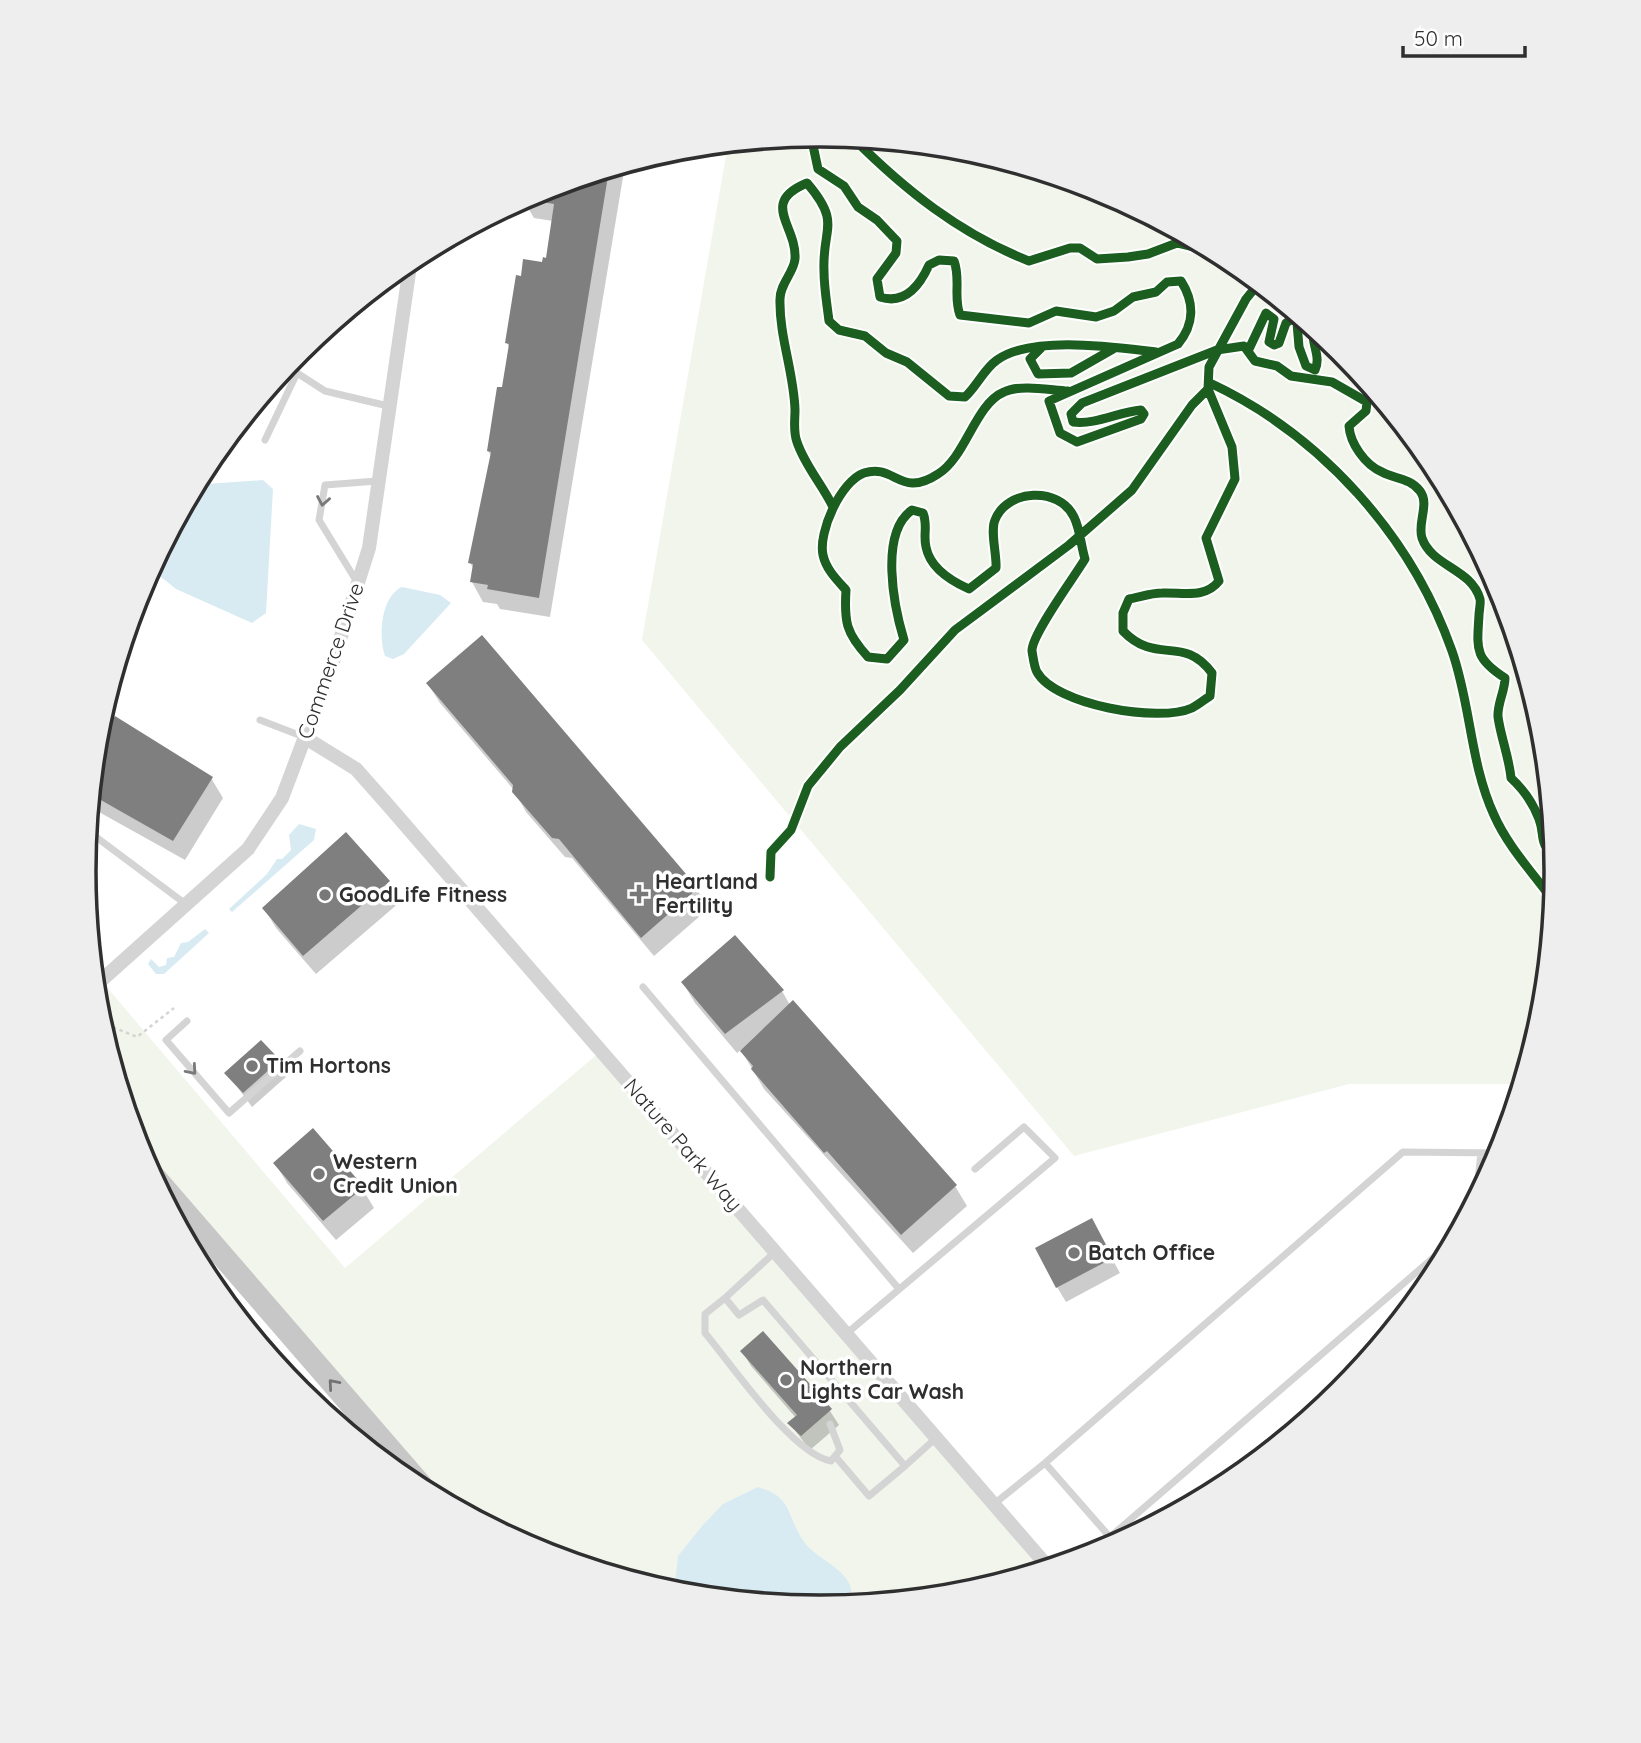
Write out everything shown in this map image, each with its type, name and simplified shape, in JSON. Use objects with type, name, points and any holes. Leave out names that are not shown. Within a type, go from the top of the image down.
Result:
[{"type":"main road","points":[[177,1203],[397,1459]]},
{"type":"street","name":"Commerce Drive","points":[[104,978],[248,849],[282,798],[369,548],[408,276]]},
{"type":"street","name":"Nature Park Way","points":[[304,737],[356,769],[1042,1560]]},
{"type":"lane","points":[[265,440],[297,373],[325,391],[388,405]]},
{"type":"lane","points":[[358,585],[319,520],[325,485],[377,481]]},
{"type":"lane","points":[[260,720],[304,737]]},
{"type":"lane","points":[[97,838],[187,906]]},
{"type":"lane","points":[[643,986],[900,1289]]},
{"type":"lane","points":[[187,1021],[166,1040],[229,1113],[300,1051]]},
{"type":"lane","points":[[846,1334],[1055,1158],[1024,1127],[975,1169]]},
{"type":"lane","points":[[993,1504],[1045,1463],[1403,1152],[1488,1153]]},
{"type":"lane","points":[[1479,1173],[1481,1153]]},
{"type":"lane","points":[[775,1252],[705,1314],[705,1333],[792,1438],[817,1459],[831,1461],[840,1450],[830,1424]]},
{"type":"lane","points":[[1114,1534],[1433,1258]]},
{"type":"lane","points":[[725,1298],[739,1315],[763,1300],[905,1466]]},
{"type":"lane","points":[[835,1456],[869,1496],[936,1438]]},
{"type":"lane","points":[[1045,1463],[1109,1536]]},
{"type":"path","points":[[113,1027],[137,1037],[174,1008]]},
{"type":"shaded area","points":[[820,147],[915,153],[1008,172],[1098,202],[1141,222],[1223,269],[1298,327],[1333,359],[1365,394],[1423,469],[1448,509],[1490,594],[1520,684],[1531,730],[1543,824],[1545,872],[1539,966],[1531,1013],[1512,1084],[1349,1084],[1074,1156],[642,640],[726,153]]},
{"type":"shaded area","points":[[263,480],[273,489],[266,613],[252,623],[176,589],[159,576],[209,484]]},
{"type":"shaded area","points":[[402,587],[440,595],[451,603],[404,654],[393,659],[385,656],[383,648],[383,618],[390,599]]},
{"type":"shaded area","points":[[299,824],[316,829],[314,840],[232,912],[229,909],[267,874],[277,859],[282,859],[291,850],[289,835]]},
{"type":"shaded area","points":[[205,929],[209,933],[164,974],[156,974],[148,964],[151,959],[159,967],[166,965],[167,958],[174,957],[181,943],[188,942]]},
{"type":"shaded area","points":[[105,985],[345,1268],[601,1051],[1042,1560],[962,1582],[915,1590],[820,1596],[726,1590],[633,1571],[543,1541],[458,1499],[399,1460],[177,1203],[151,1149],[135,1104],[121,1059]]},
{"type":"shaded area","points":[[758,1487],[770,1491],[784,1502],[805,1543],[845,1577],[850,1585],[851,1595],[773,1594],[726,1590],[675,1581],[678,1556],[723,1504]]},
{"type":"building","points":[[607,180],[539,598],[487,589],[488,585],[470,582],[473,564],[468,563],[491,452],[487,451],[497,387],[502,387],[509,344],[505,343],[516,275],[521,276],[523,259],[542,262],[543,257],[546,258],[554,204],[543,202]]},
{"type":"building","points":[[482,635],[698,888],[641,938],[559,839],[552,838],[512,792],[513,785],[426,683]]},
{"type":"building","points":[[115,716],[213,777],[173,841],[100,800],[110,730]]},
{"type":"building","name":"GoodLife Fitness","points":[[346,832],[390,881],[303,956],[262,908]]},
{"type":"building","points":[[735,935],[784,990],[725,1034],[681,982]]},
{"type":"building","points":[[793,1000],[957,1185],[901,1235],[827,1151],[824,1153],[751,1069],[753,1066],[740,1051]]},
{"type":"building","name":"Tim Hortons","points":[[261,1040],[280,1060],[243,1093],[224,1073]]},
{"type":"building","points":[[313,1128],[364,1187],[323,1221],[273,1163]]},
{"type":"building","name":"Batch Office","points":[[1092,1218],[1113,1258],[1056,1288],[1035,1248]]},
{"type":"building","name":"Northern Lights Car Wash","points":[[763,1331],[832,1409],[801,1436],[787,1423],[797,1415],[740,1351]]},
{"type":"cycle path","points":[[813,147],[818,169],[844,186],[858,207],[877,220],[897,241],[896,253],[877,279],[880,297],[889,299],[904,296],[921,280],[929,265],[939,260],[954,261],[960,315],[1029,323],[1056,311],[1096,317],[1114,311],[1133,297],[1156,292],[1167,282],[1181,281],[1189,297],[1191,314],[1187,329],[1178,344],[1049,401],[1060,433],[1077,442],[1141,419],[1144,414],[1141,410],[1090,422],[1073,422],[1071,414],[1082,403],[1217,350],[1244,346],[1255,361],[1277,366],[1291,376],[1332,382],[1367,402],[1366,411],[1349,426],[1355,446],[1364,459],[1376,469],[1407,481],[1420,491],[1424,502],[1421,532],[1427,548],[1469,580],[1480,599],[1480,652],[1488,664],[1505,678],[1498,717],[1511,778],[1531,802],[1541,825],[1544,841]]},
{"type":"cycle path","points":[[865,149],[913,193],[935,209],[980,238],[1029,261],[1070,248],[1080,248],[1097,259],[1148,254],[1177,243],[1184,245]]},
{"type":"cycle path","points":[[833,507],[804,459],[796,438],[794,396],[780,313],[784,283],[795,259],[783,207],[785,199],[807,183],[818,197],[827,217],[824,271],[829,321],[839,330],[865,336],[886,353],[907,362],[949,396],[965,397],[988,368],[1012,352],[1052,345],[1156,352]]},
{"type":"cycle path","points":[[770,877],[771,852],[791,830],[808,786],[840,747],[900,690],[955,630],[1069,545],[1132,490],[1192,405],[1208,389],[1209,367],[1253,291]]},
{"type":"cycle path","points":[[1249,349],[1266,313],[1274,319],[1269,342],[1274,345],[1279,343],[1286,323],[1290,320]]},
{"type":"cycle path","points":[[1297,326],[1299,347],[1306,366],[1315,370],[1317,359],[1313,341]]},
{"type":"cycle path","points":[[1043,346],[1030,359],[1038,374],[1071,373],[1113,349]]},
{"type":"cycle path","points":[[1210,383],[1289,430],[1325,460],[1387,529],[1434,608],[1452,651],[1480,775],[1494,815],[1514,849],[1544,889]]},
{"type":"cycle path","points":[[1068,391],[1018,388],[994,398],[985,407],[948,466],[925,481],[906,482],[875,471],[864,473],[847,486],[828,521],[822,545],[823,555],[829,569],[846,590],[848,626],[855,641],[868,657],[887,659],[904,640],[893,590],[892,553],[895,535],[912,510],[923,513],[926,547],[932,561],[949,578],[969,589],[996,568],[994,525],[1001,510],[1021,497],[1046,496],[1067,507],[1074,517],[1085,559],[1038,632],[1032,651],[1037,672],[1047,684],[1064,694],[1085,702],[1133,712],[1177,712],[1192,708],[1210,696],[1212,673],[1201,661],[1180,652],[1147,647],[1123,631],[1123,613],[1129,599],[1158,593],[1200,592],[1213,587],[1219,581],[1206,538],[1235,479],[1232,447],[1208,389]]},
{"type":"place","name":"Heartland Fertility","points":[[639,894]]},
{"type":"place","name":"GoodLife Fitness","points":[[325,895]]},
{"type":"place","name":"Tim Hortons","points":[[252,1066]]},
{"type":"place","name":"Western Credit Union","points":[[319,1174]]},
{"type":"place","name":"Batch Office","points":[[1074,1253]]},
{"type":"place","name":"Northern Lights Car Wash","points":[[786,1380]]}]
